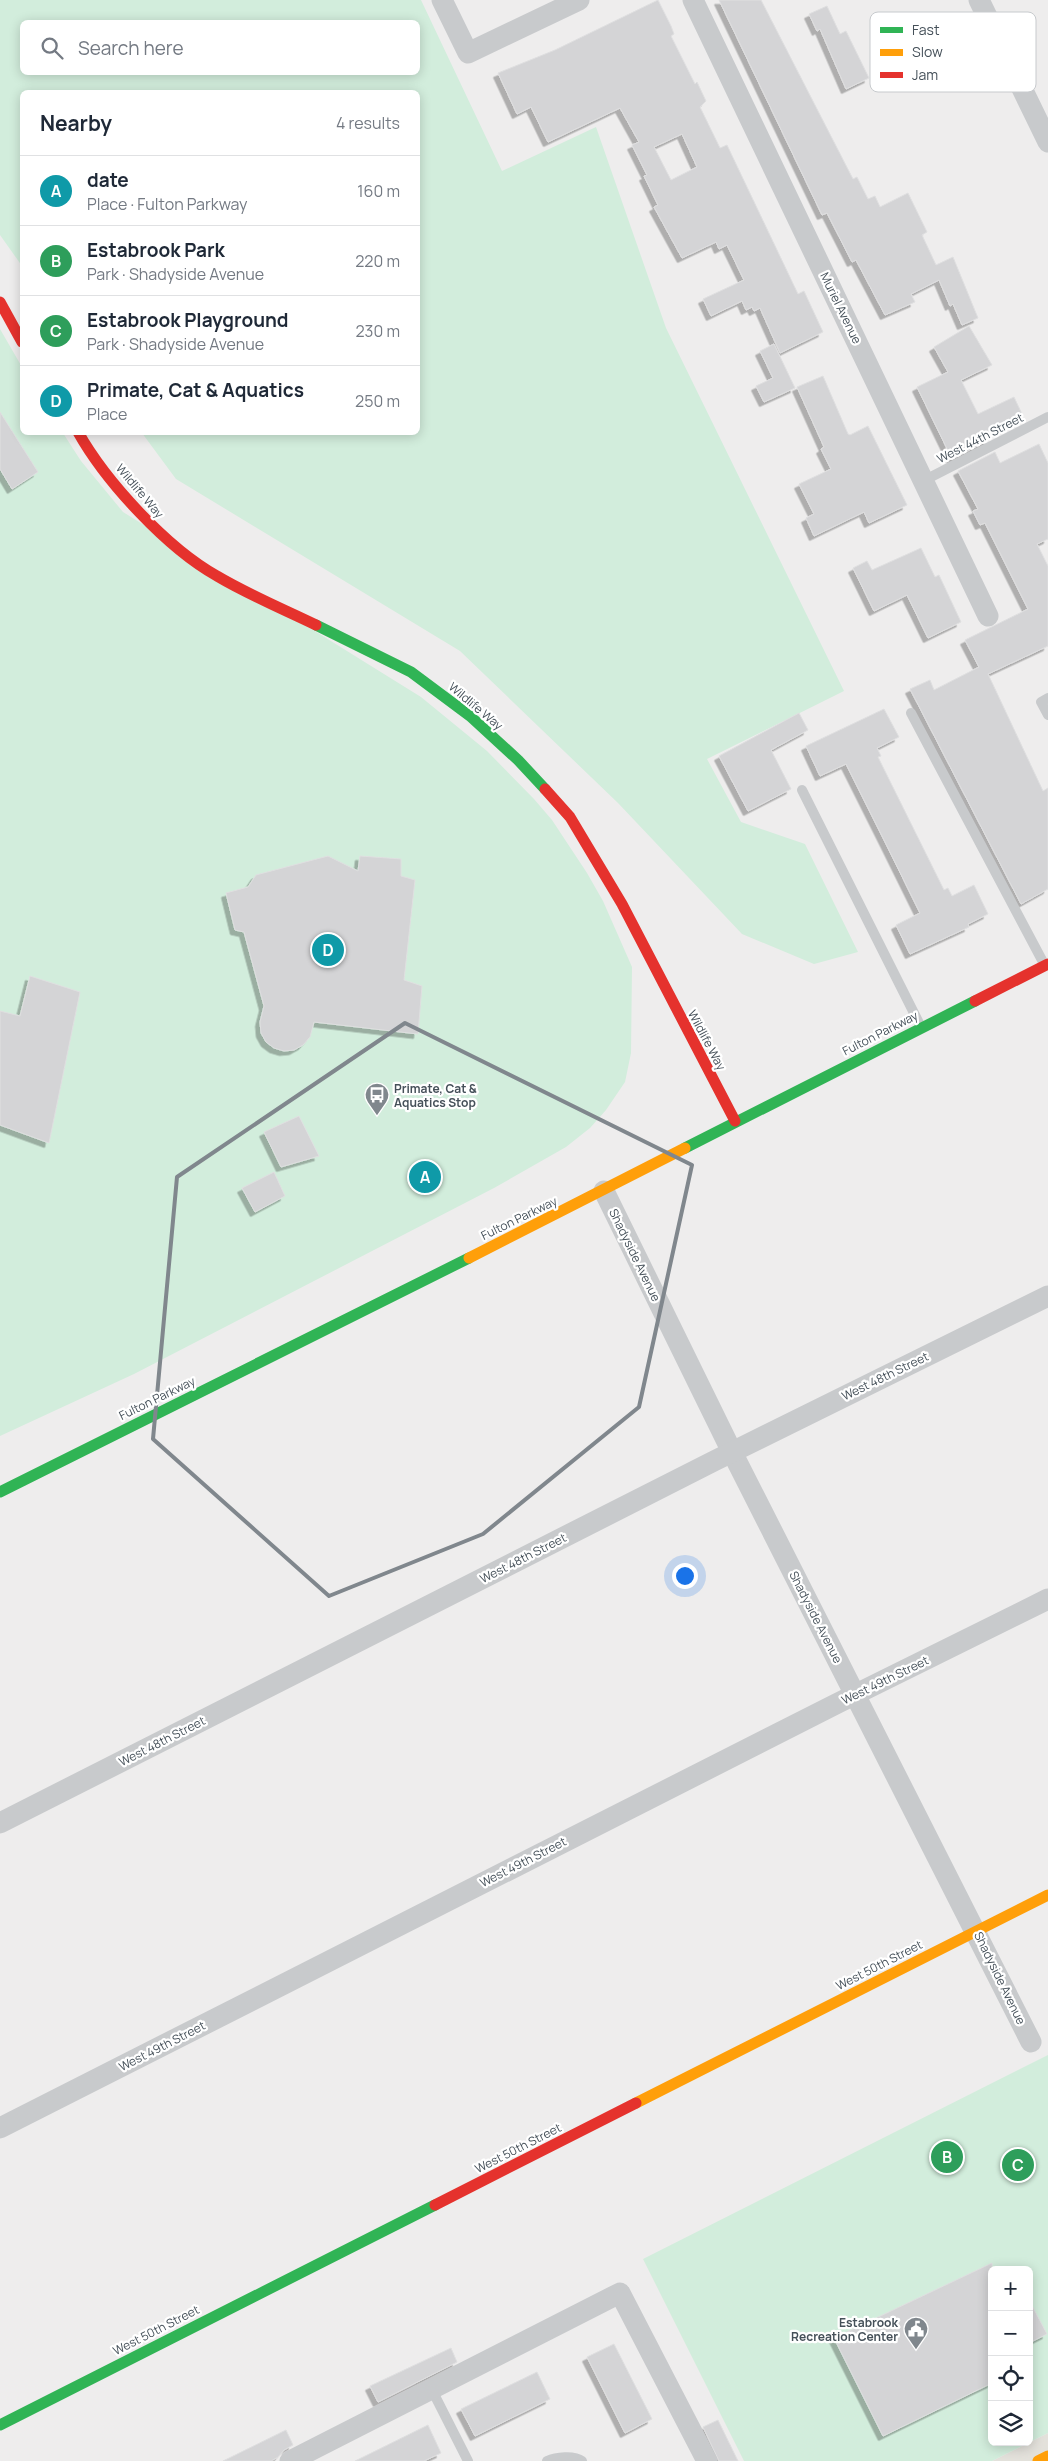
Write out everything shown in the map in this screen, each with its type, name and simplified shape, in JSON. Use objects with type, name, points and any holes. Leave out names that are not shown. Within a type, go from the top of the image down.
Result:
[{"type":"street","points":[[442,0],[468,53],[579,0]]},
{"type":"street","name":"Muriel Avenue","points":[[693,0],[988,616]]},
{"type":"street","points":[[979,0],[985,12]]},
{"type":"street","points":[[1024,92],[1048,142]]},
{"type":"street","points":[[0,302],[20,338]]},
{"type":"street","name":"Wildlife Way","points":[[80,435],[90,454],[163,537],[216,576],[411,672],[470,716],[518,760],[570,817],[622,904],[734,1121]]},
{"type":"street","name":"Fulton Parkway","points":[[0,1492],[604,1191],[734,1121],[1046,965]]},
{"type":"street","name":"Shadyside Avenue","points":[[604,1191],[732,1452],[977,1931],[1031,2042]]},
{"type":"street","name":"West 48th Street","points":[[0,1823],[732,1452],[1048,1296]]},
{"type":"street","name":"West 49th Street","points":[[0,2128],[855,1694],[1048,1599]]},
{"type":"street","name":"West 50th Street","points":[[0,2425],[1048,1895]]},
{"type":"street","points":[[290,2461],[620,2293],[707,2461]]},
{"type":"street","points":[[1038,2461],[1048,2456]]},
{"type":"lane","name":"West 44th Street","points":[[924,481],[1048,417]]},
{"type":"lane","points":[[1048,698],[1041,702],[1048,715]]},
{"type":"lane","points":[[911,712],[1046,965]]},
{"type":"lane","points":[[802,790],[921,1028]]},
{"type":"lane","points":[[432,2390],[468,2461]]},
{"type":"lane","points":[[547,2461],[552,2458],[577,2457],[582,2461]]},
{"type":"highlighted area","points":[[405,1023],[692,1165],[639,1407],[483,1534],[329,1596],[153,1439],[177,1177]]},
{"type":"shaded area","points":[[1048,2433],[1048,2461],[992,2461],[1022,2446],[1033,2446],[1033,2440]]},
{"type":"green space","points":[[0,0],[421,0],[502,171],[596,127],[666,328],[844,691],[707,759],[741,822],[805,844],[858,952],[814,964],[742,934],[618,803],[460,651],[176,479],[143,435],[420,435],[420,90],[20,90],[20,263],[0,235]]},
{"type":"green space","points":[[0,329],[20,364],[20,435],[64,435],[81,461],[123,512],[421,697],[487,751],[552,820],[603,901],[632,967],[631,1053],[625,1082],[606,1110],[590,1128],[566,1147],[494,1188],[134,1374],[0,1436]]},
{"type":"green space","points":[[1048,2055],[1048,2433],[1033,2440],[1033,2266],[988,2266],[988,2446],[1022,2446],[992,2461],[744,2461],[643,2259]]},
{"type":"building","points":[[658,0],[674,34],[671,36],[695,84],[697,82],[706,101],[700,107],[720,148],[727,145],[798,294],[804,291],[823,332],[780,353],[760,308],[754,311],[752,307],[746,310],[742,301],[711,316],[703,299],[744,280],[727,245],[719,249],[716,242],[682,258],[654,207],[658,205],[644,176],[647,175],[632,145],[639,142],[620,108],[548,142],[531,107],[517,114],[498,73],[555,50]],"holes":[[[682,134],[697,167],[671,180],[654,147]]]},
{"type":"building","points":[[719,0],[761,0],[853,179],[857,177],[868,199],[875,196],[880,207],[908,193],[927,232],[922,235],[936,265],[953,257],[978,318],[962,325],[953,304],[950,306],[939,280],[911,294],[915,302],[885,315],[856,260],[852,262],[827,213],[822,215]]},
{"type":"building","points":[[827,6],[840,34],[846,31],[869,78],[846,89],[820,29],[817,31],[809,14]]},
{"type":"building","points":[[969,326],[992,365],[961,380],[978,414],[1014,397],[1022,414],[985,432],[989,440],[952,459],[917,387],[948,372],[934,347]]},
{"type":"building","points":[[774,344],[795,388],[764,402],[756,386],[773,378],[760,351]]},
{"type":"building","points":[[823,376],[848,434],[850,435],[868,426],[907,505],[869,523],[864,512],[814,536],[806,518],[814,514],[799,484],[831,469],[821,449],[824,447],[797,387]]},
{"type":"building","points":[[0,412],[38,472],[12,489],[0,469]]},
{"type":"building","points":[[1039,444],[1048,463],[1048,539],[1037,544],[1048,566],[1048,646],[988,674],[1043,791],[1048,788],[1048,889],[1021,904],[910,689],[930,680],[934,690],[979,667],[965,640],[1028,609],[985,523],[980,525],[973,511],[978,509],[958,471],[995,452],[1000,463]]},
{"type":"building","points":[[921,548],[935,577],[939,575],[961,622],[928,638],[907,595],[874,611],[853,568],[867,561],[872,570]]},
{"type":"building","points":[[884,709],[899,737],[877,748],[881,756],[878,757],[944,890],[948,888],[952,896],[974,885],[988,914],[968,924],[969,927],[910,954],[896,925],[920,913],[846,764],[820,776],[806,746]]},
{"type":"building","points":[[799,713],[808,730],[771,750],[791,789],[748,811],[719,756]]},
{"type":"building","points":[[328,856],[358,871],[360,856],[401,859],[401,876],[415,880],[404,980],[422,986],[418,1034],[314,1022],[310,1037],[303,1045],[294,1050],[284,1051],[274,1048],[266,1042],[261,1033],[260,1022],[264,1006],[244,932],[235,930],[226,893],[248,887],[256,875]]},
{"type":"building","points":[[30,976],[80,992],[49,1143],[0,1125],[0,1011],[20,1016]]},
{"type":"building","points":[[299,1116],[319,1156],[281,1167],[264,1132]]},
{"type":"building","points":[[274,1172],[285,1196],[255,1212],[242,1188]]},
{"type":"building","name":"Estabrook Recreation Center","points":[[992,2263],[992,2266],[988,2266],[988,2385],[883,2436],[834,2338]]},
{"type":"building","points":[[1033,2308],[1047,2334],[1033,2341]]},
{"type":"building","points":[[614,2344],[652,2419],[625,2433],[587,2357]]},
{"type":"building","points":[[451,2348],[457,2362],[378,2402],[370,2386]]},
{"type":"building","points":[[537,2372],[550,2399],[475,2436],[461,2409]]},
{"type":"building","points":[[718,2420],[738,2461],[719,2461],[703,2427]]},
{"type":"building","points":[[428,2425],[441,2453],[424,2461],[355,2461]]},
{"type":"building","points":[[286,2430],[293,2445],[271,2461],[223,2461]]},
{"type":"traffic: fast","points":[[316,625],[411,672],[470,716],[518,760],[545,789]]},
{"type":"traffic: fast","points":[[685,1148],[975,1001]]},
{"type":"traffic: fast","points":[[0,1492],[469,1258]]},
{"type":"traffic: fast","points":[[0,2425],[435,2205]]},
{"type":"traffic: slow","points":[[469,1258],[685,1148]]},
{"type":"traffic: slow","points":[[636,2103],[1048,1895]]},
{"type":"traffic: slow","points":[[1038,2461],[1048,2456]]},
{"type":"traffic: jam","points":[[0,302],[20,338]]},
{"type":"traffic: jam","points":[[80,435],[104,472],[121,492],[178,549],[229,583],[316,625]]},
{"type":"traffic: jam","points":[[545,789],[570,817],[622,904],[735,1121]]},
{"type":"traffic: jam","points":[[975,1001],[1048,964]]},
{"type":"traffic: jam","points":[[435,2205],[636,2103]]},
{"type":"place","name":"Primate, Cat & Aquatics","points":[[328,950]]},
{"type":"place","name":"Primate, Cat & Aquatics Stop","points":[[377,1116]]},
{"type":"place","name":"date","points":[[425,1177]]},
{"type":"place","name":"Estabrook Park","points":[[947,2157]]},
{"type":"place","name":"Estabrook Playground","points":[[1018,2165]]},
{"type":"place","name":"Estabrook Recreation Center","points":[[916,2350]]}]
